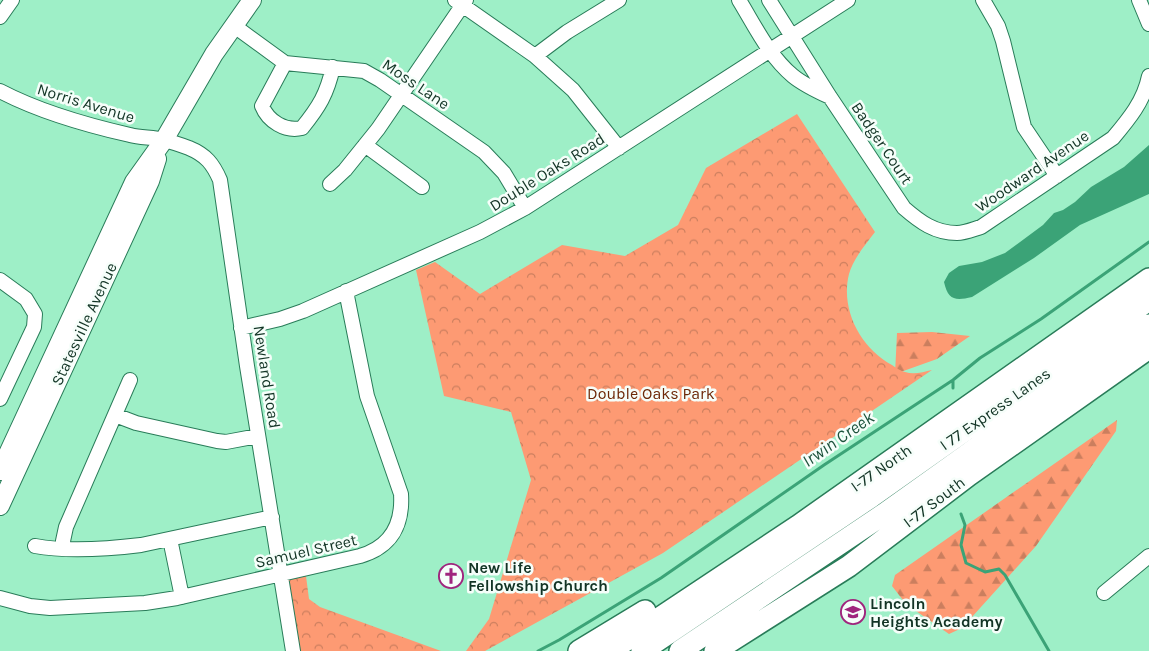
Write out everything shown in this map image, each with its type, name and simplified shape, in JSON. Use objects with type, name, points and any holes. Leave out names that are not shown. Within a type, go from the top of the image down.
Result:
[{"type":"highway","name":"I-77 North","points":[[610,651],[693,597],[861,482],[1149,279]]},
{"type":"highway","name":"I 77 Express Lanes","points":[[642,651],[855,508],[1149,300]]},
{"type":"highway","name":"I 77 Express Lanes","points":[[680,651],[884,514],[1149,325]]},
{"type":"highway","name":"I-77 South","points":[[715,651],[849,566],[976,470],[1149,348]]},
{"type":"highway","points":[[742,651],[849,566]]},
{"type":"highway","points":[[580,651],[656,605],[693,597]]},
{"type":"main road","name":"Statesville Avenue","points":[[1,465],[134,182],[164,140],[198,80],[252,0]]},
{"type":"main road","name":"Statesville Avenue","points":[[0,506],[150,181],[164,140]]},
{"type":"street","points":[[0,17],[12,0]]},
{"type":"street","points":[[535,56],[567,32],[619,0]]},
{"type":"street","name":"Badger Court","points":[[739,0],[780,63],[793,76],[830,97]]},
{"type":"street","name":"Badger Court","points":[[769,0],[830,97],[904,208]]},
{"type":"street","name":"Double Oaks Road","points":[[241,328],[292,315],[480,232],[525,208],[848,0]]},
{"type":"street","points":[[983,0],[998,26],[1003,41],[1024,127],[1057,176]]},
{"type":"street","points":[[1139,0],[1149,24]]},
{"type":"street","points":[[330,184],[366,146],[460,2],[535,56],[573,90],[619,148]]},
{"type":"street","points":[[234,25],[285,63],[262,106],[266,115],[271,120],[291,129],[302,128],[315,112],[328,89],[333,67]]},
{"type":"street","name":"Moss Lane","points":[[285,63],[364,71],[484,152],[504,173],[525,208]]},
{"type":"street","name":"Woodward Avenue","points":[[904,208],[920,222],[936,229],[958,233],[981,227],[1114,138],[1142,100],[1149,76]]},
{"type":"street","name":"Norris Avenue","points":[[0,91],[16,100],[82,122],[131,136],[164,140]]},
{"type":"street","name":"Newland Road","points":[[164,140],[190,149],[204,157],[214,166],[220,180],[241,328],[293,651]]},
{"type":"street","points":[[366,146],[422,187]]},
{"type":"street","points":[[0,280],[26,298],[35,314],[34,327],[0,399]]},
{"type":"street","name":"Samuel Street","points":[[0,598],[30,606],[50,608],[145,603],[182,597],[360,556],[372,552],[390,537],[400,520],[402,508],[401,494],[367,396],[346,291]]},
{"type":"street","points":[[64,549],[63,541],[66,527],[130,380]]},
{"type":"street","points":[[115,415],[136,423],[217,441],[226,442],[258,436]]},
{"type":"street","points":[[35,546],[49,549],[123,547],[272,517]]},
{"type":"street","points":[[170,539],[182,597]]},
{"type":"street","points":[[1104,593],[1149,556]]},
{"type":"green space","name":"Double Oaks Park","points":[[797,114],[875,232],[857,257],[849,274],[848,301],[850,314],[856,327],[871,349],[898,369],[912,373],[932,370],[663,553],[485,651],[466,651],[489,619],[531,480],[511,412],[444,396],[416,270],[435,262],[480,294],[562,245],[625,256],[678,225],[706,168]]},
{"type":"green space","points":[[932,332],[970,336],[937,359],[895,374],[897,333]]},
{"type":"green space","points":[[1117,420],[1116,431],[1036,546],[962,628],[949,634],[906,604],[892,586],[895,575]]},
{"type":"green space","points":[[306,576],[309,599],[320,607],[441,651],[300,651],[287,579]]},
{"type":"shaded area","points":[[1149,145],[1149,194],[1080,225],[1034,258],[972,297],[957,299],[950,296],[944,282],[949,273],[959,266],[982,262],[1005,253],[1043,225],[1054,213],[1063,210],[1091,187],[1124,167]]},
{"type":"waterway","name":"Irwin Creek","points":[[538,651],[661,578],[824,465],[953,380],[980,358],[1041,319],[1149,242]]},
{"type":"waterway","name":"Irwin Creek","points":[[953,380],[953,388]]},
{"type":"waterway","points":[[961,514],[965,525],[961,545],[966,563],[985,572],[999,569],[1005,575],[1049,651]]},
{"type":"place","name":"New Life Fellowship Church","points":[[451,576]]},
{"type":"place","name":"Lincoln Heights Academy","points":[[853,612]]}]
